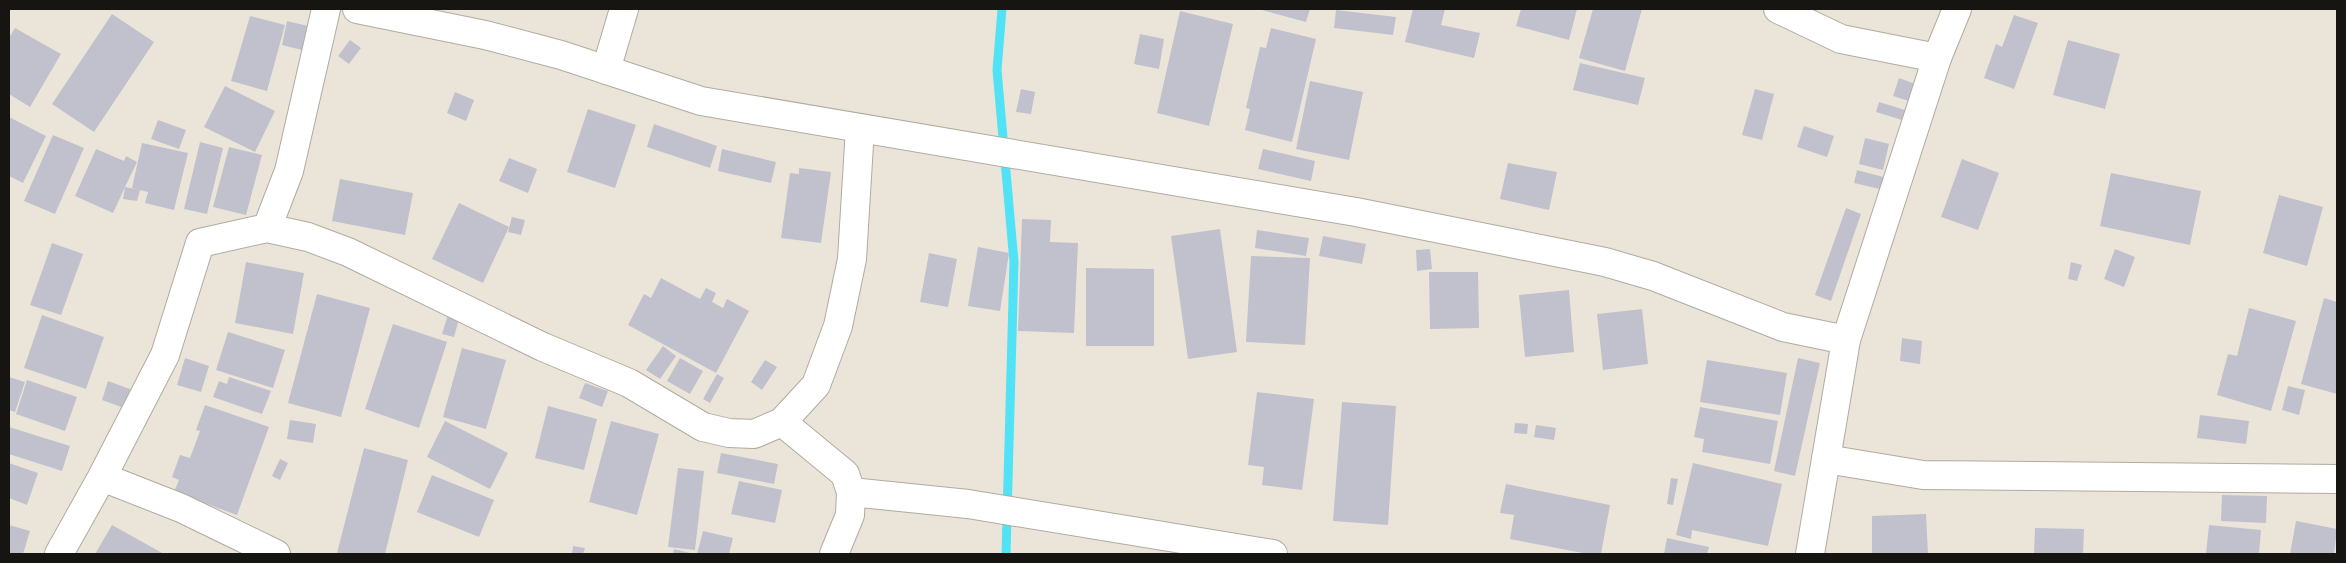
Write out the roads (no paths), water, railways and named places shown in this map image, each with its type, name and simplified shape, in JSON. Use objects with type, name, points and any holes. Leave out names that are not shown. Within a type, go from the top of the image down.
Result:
[{"type":"street","points":[[267,228],[289,171],[326,9]]},
{"type":"street","points":[[357,9],[486,35],[606,70],[701,101],[1356,212],[1605,262],[1653,276],[1783,328],[1846,340]]},
{"type":"street","points":[[606,70],[624,9]]},
{"type":"street","points":[[1778,9],[1841,39],[1937,58]]},
{"type":"street","points":[[1810,554],[1846,340],[1937,58],[1957,9]]},
{"type":"street","points":[[60,554],[165,355],[200,243],[267,228],[308,236],[348,252],[543,347],[629,383],[703,427],[729,433],[754,434],[782,422],[816,385],[838,326],[852,259],[860,128]]},
{"type":"street","points":[[782,422],[845,474],[851,492],[850,515],[834,554]]},
{"type":"street","points":[[1826,459],[1923,475],[2337,479]]},
{"type":"street","points":[[102,477],[181,508],[276,554]]},
{"type":"street","points":[[851,492],[968,504],[1273,554]]},
{"type":"waterway","points":[[1002,9],[997,70],[1014,262],[1006,554]]}]
